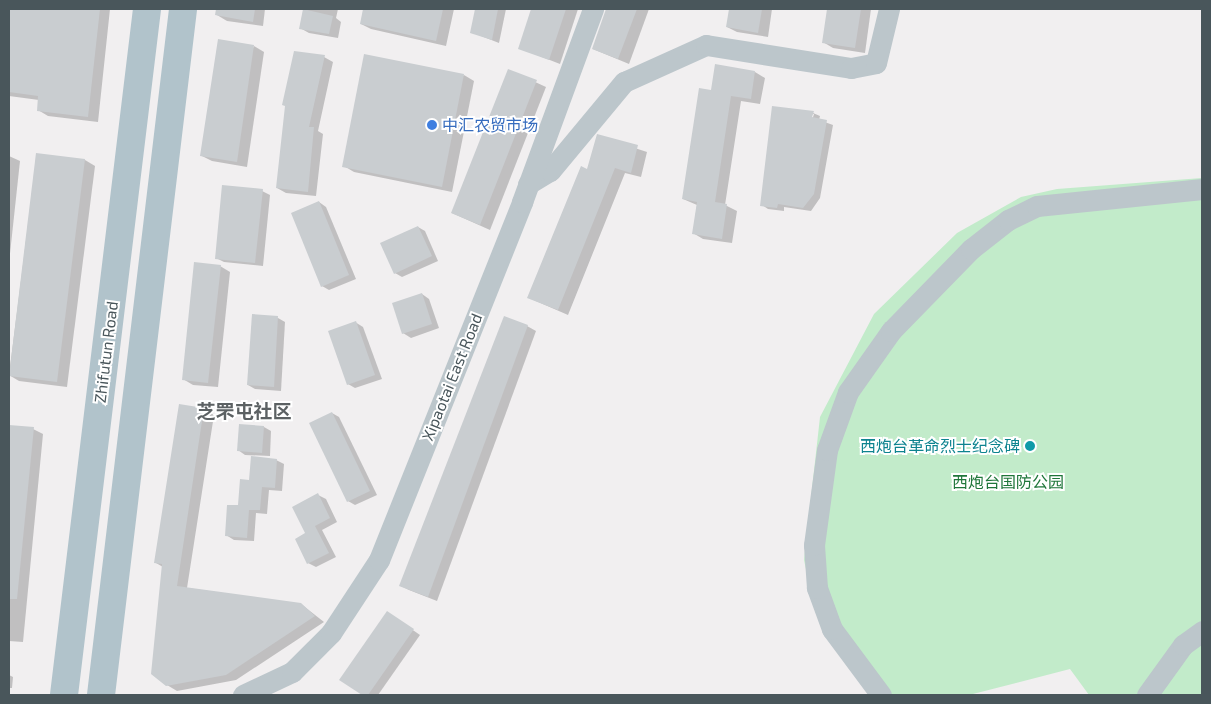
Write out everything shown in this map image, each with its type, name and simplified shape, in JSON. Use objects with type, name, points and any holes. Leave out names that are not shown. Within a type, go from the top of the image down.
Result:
[{"type":"main road","name":"Zhifutun Road","points":[[64,695],[147,9]]},
{"type":"main road","points":[[101,695],[184,9]]},
{"type":"street","name":"Xipaotai East Road","points":[[243,695],[292,672],[331,633],[379,560],[528,184],[594,9]]},
{"type":"street","points":[[528,184],[550,171],[624,82],[706,45],[851,68],[876,63],[889,9]]},
{"type":"street","points":[[881,695],[832,629],[817,588],[814,546],[827,450],[848,392],[891,331],[970,249],[1008,220],[1037,206],[1202,189]]},
{"type":"street","points":[[1147,695],[1183,644],[1202,631]]},
{"type":"green space","name":"西炮台国防公园","points":[[1202,178],[1202,695],[1089,695],[1070,669],[969,695],[892,695],[864,681],[812,597],[804,560],[820,417],[874,314],[957,233],[1021,197],[1057,189]]},
{"type":"building","points":[[9,9],[100,9],[88,117],[37,111],[38,96],[9,92]]},
{"type":"building","points":[[216,9],[255,9],[253,22],[215,15]]},
{"type":"building","points":[[303,9],[333,16],[329,34],[299,29]]},
{"type":"building","points":[[363,9],[443,9],[436,41],[360,24]]},
{"type":"building","points":[[475,9],[498,9],[492,40],[470,33]]},
{"type":"building","points":[[531,9],[566,9],[549,60],[518,49]]},
{"type":"building","points":[[606,9],[637,9],[618,59],[592,49]]},
{"type":"building","points":[[729,9],[762,9],[758,33],[726,27]]},
{"type":"building","points":[[827,9],[861,9],[855,48],[822,43]]},
{"type":"building","points":[[218,39],[254,45],[237,162],[200,156]]},
{"type":"building","points":[[294,51],[325,55],[309,127],[314,127],[308,192],[276,188],[285,106],[282,105]]},
{"type":"building","points":[[364,54],[464,74],[442,187],[342,167]]},
{"type":"building","points":[[715,64],[755,71],[751,99],[731,96],[715,202],[727,204],[722,239],[692,234],[697,202],[682,199],[699,88],[711,90]]},
{"type":"building","points":[[508,69],[537,80],[480,225],[451,213]]},
{"type":"building","points":[[772,106],[814,111],[812,117],[827,120],[814,194],[803,208],[778,204],[777,208],[760,206]]},
{"type":"building","points":[[597,134],[638,145],[631,173],[615,168],[558,310],[527,298],[581,166],[587,169]]},
{"type":"building","points":[[36,153],[85,159],[57,382],[9,376]]},
{"type":"building","points":[[222,185],[263,189],[255,263],[215,259]]},
{"type":"building","points":[[319,201],[349,275],[321,287],[291,213]]},
{"type":"building","points":[[418,226],[432,256],[394,274],[380,243]]},
{"type":"building","points":[[194,262],[221,265],[208,383],[182,380]]},
{"type":"building","points":[[422,293],[432,324],[402,334],[392,303]]},
{"type":"building","points":[[252,314],[278,316],[274,387],[247,385]]},
{"type":"building","points":[[504,316],[528,325],[428,597],[399,586]]},
{"type":"building","points":[[356,321],[375,375],[347,385],[328,331]]},
{"type":"building","points":[[179,404],[204,408],[177,586],[301,603],[315,616],[226,675],[166,686],[151,674],[162,564],[154,563]]},
{"type":"building","points":[[332,412],[370,491],[347,502],[309,423]]},
{"type":"building","points":[[239,424],[264,426],[262,453],[237,451]]},
{"type":"building","points":[[9,425],[34,427],[17,599],[9,599]]},
{"type":"building","points":[[251,456],[277,459],[275,488],[262,487],[260,510],[249,510],[247,538],[225,536],[227,505],[238,505],[240,479],[249,480]]},
{"type":"building","points":[[318,493],[330,518],[315,526],[329,553],[307,564],[295,539],[305,533],[292,507]]},
{"type":"building","points":[[387,611],[414,629],[368,695],[362,695],[339,680]]},
{"type":"place","name":"中汇农贸市场","points":[[432,125]]},
{"type":"place","name":"西炮台革命烈士纪念碑","points":[[1030,446]]},
{"type":"district","name":"芝罘屯社区","points":[[244,411]]}]
